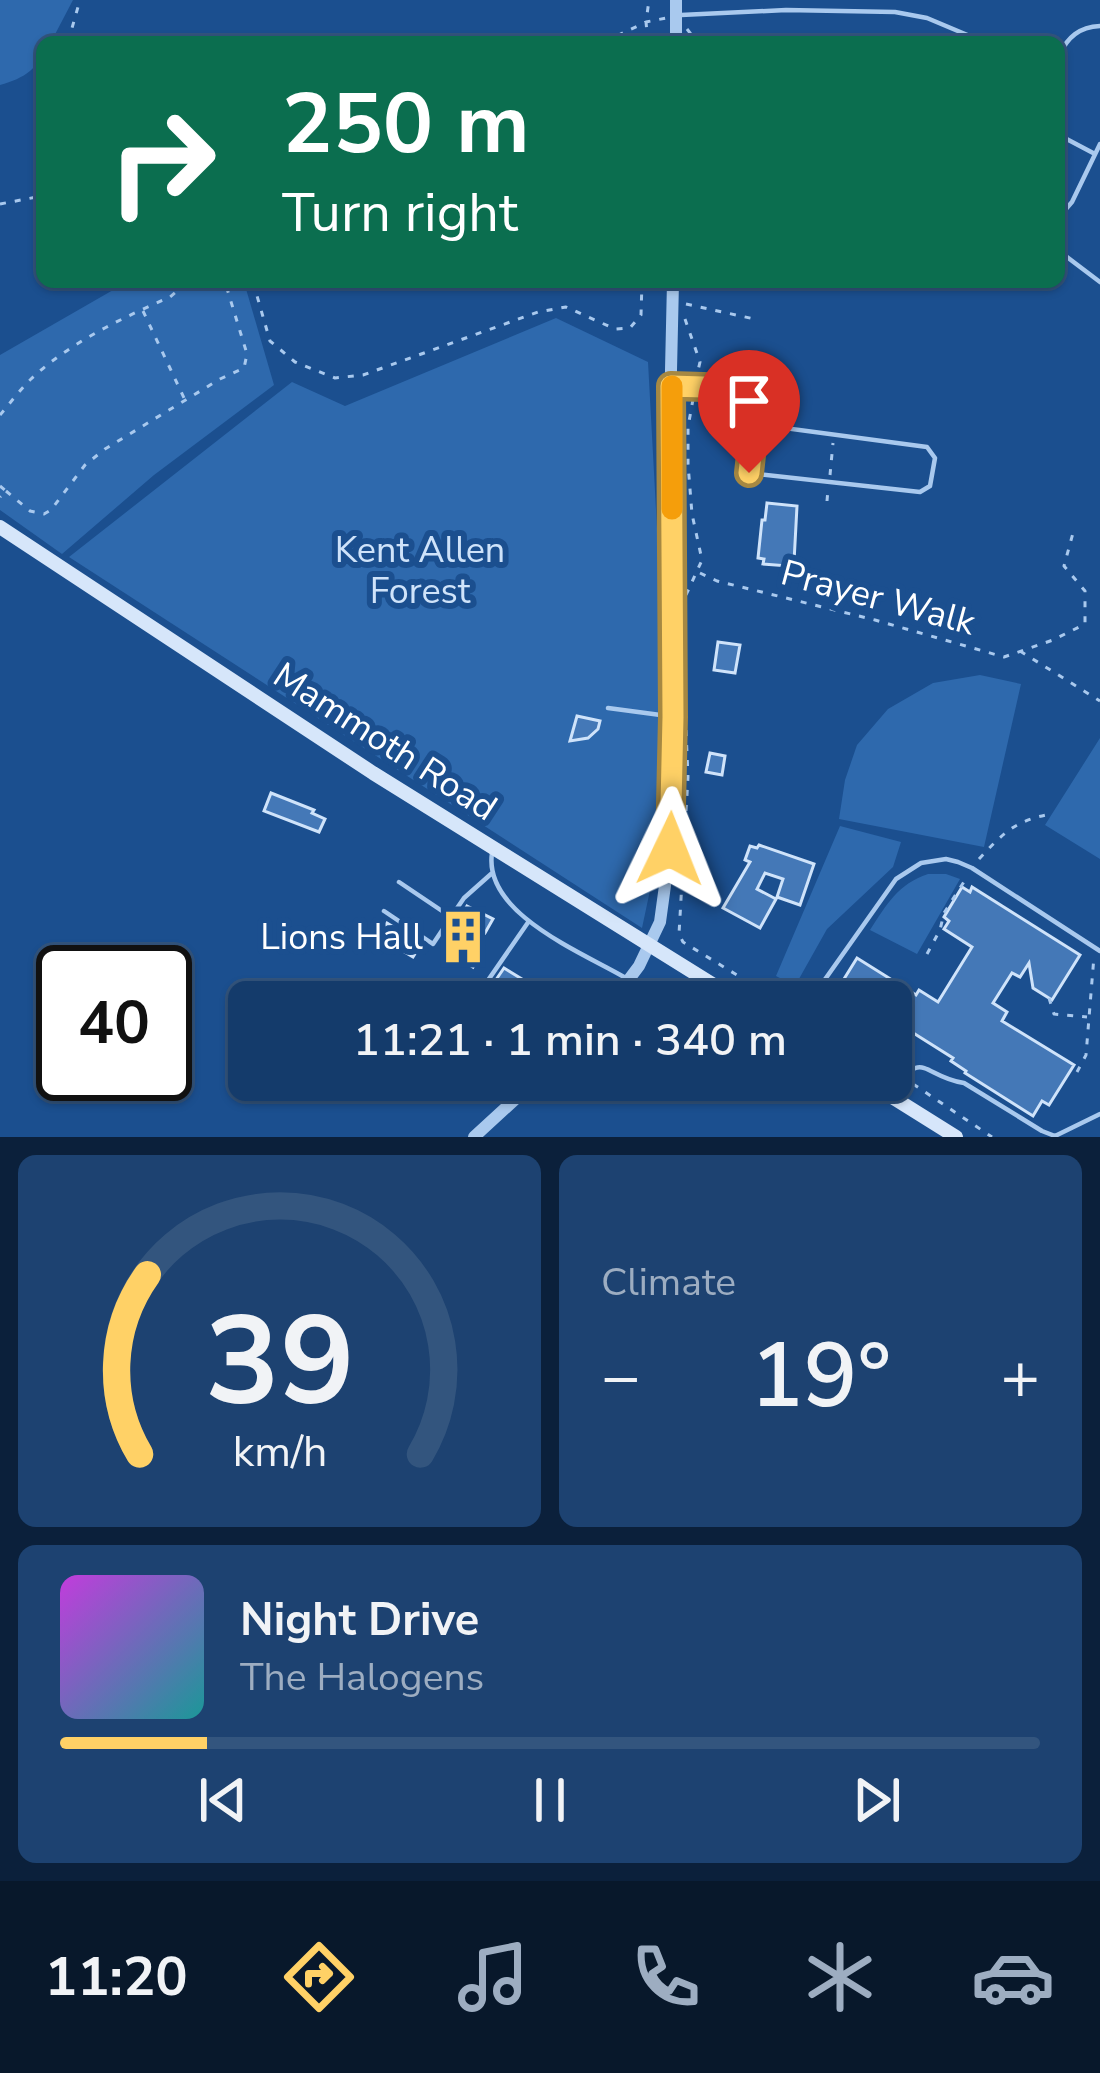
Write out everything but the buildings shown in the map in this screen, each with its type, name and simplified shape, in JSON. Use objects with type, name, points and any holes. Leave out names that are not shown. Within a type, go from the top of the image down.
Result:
[{"type":"main road","name":"Mammoth Road","points":[[0,527],[373,773],[707,981]]},
{"type":"main road","points":[[898,1101],[956,1137]]},
{"type":"street","points":[[629,980],[660,922],[679,718],[673,288]]},
{"type":"street","points":[[474,1137],[512,1101]]},
{"type":"lane","points":[[676,8],[896,12],[927,18],[970,36]]},
{"type":"lane","points":[[1065,45],[1077,32],[1100,26]]},
{"type":"lane","points":[[1065,138],[1095,154]]},
{"type":"lane","points":[[1065,210],[1100,144]]},
{"type":"lane","points":[[1065,256],[1100,282]]},
{"type":"lane","points":[[671,386],[735,388],[752,400],[755,424],[749,473],[920,492],[930,486],[935,458],[927,447],[755,424]]},
{"type":"lane","points":[[608,708],[679,718]]},
{"type":"lane","points":[[493,848],[491,874],[515,910],[629,980]]},
{"type":"lane","points":[[824,981],[886,891],[908,869],[946,859],[972,868],[1097,950]]},
{"type":"lane","points":[[384,911],[433,944],[464,898],[491,874]]},
{"type":"lane","points":[[398,882],[451,917]]},
{"type":"lane","points":[[488,981],[529,921]]},
{"type":"lane","points":[[912,1068],[926,1067],[964,1083],[1055,1136],[1100,1114]]},
{"type":"path","points":[[70,36],[80,0]]},
{"type":"path","points":[[647,36],[649,0]]},
{"type":"path","points":[[617,36],[676,8]]},
{"type":"path","points":[[0,204],[36,197]]},
{"type":"path","points":[[0,416],[44,368],[94,335],[170,297],[177,288]]},
{"type":"path","points":[[0,486],[30,511],[44,514],[104,449],[244,368],[247,354],[227,288]]},
{"type":"path","points":[[255,288],[270,341],[296,362],[335,378],[363,375],[538,312],[566,308],[615,329],[630,328],[641,315],[642,288]]},
{"type":"path","points":[[684,607],[702,560],[688,464],[688,428],[700,362],[684,304],[759,320]]},
{"type":"path","points":[[142,309],[185,400]]},
{"type":"path","points":[[830,475],[834,435]]},
{"type":"path","points":[[827,501],[829,488]]},
{"type":"path","points":[[0,497],[6,491]]},
{"type":"path","name":"Prayer Walk","points":[[698,572],[1004,657],[1085,624],[1085,591],[1064,566],[1073,533]]},
{"type":"path","points":[[1020,651],[1100,700]]},
{"type":"path","points":[[679,718],[688,777],[679,934],[683,942],[747,981]]},
{"type":"path","points":[[927,954],[944,913],[972,868],[1015,825],[1051,814]]},
{"type":"path","points":[[1077,1072],[1086,1055],[1097,950]]},
{"type":"path","points":[[1049,998],[1054,1013],[1089,1017]]},
{"type":"path","points":[[913,1084],[992,1137]]},
{"type":"green space","points":[[0,0],[73,0],[54,36],[36,36],[35,66],[0,85]]},
{"type":"green space","points":[[117,288],[246,288],[274,385],[154,475],[62,554],[0,510],[0,355]]},
{"type":"green space","name":"Kent Allen Forest","points":[[556,318],[648,362],[666,694],[659,848],[642,928],[69,557],[292,382],[345,406]]},
{"type":"green space","points":[[980,675],[1021,684],[984,847],[839,819],[857,745],[888,709],[933,683]]},
{"type":"green space","points":[[1100,738],[1100,859],[1045,825]]},
{"type":"green space","points":[[840,826],[901,842],[893,867],[827,929],[798,981],[776,976]]},
{"type":"green space","points":[[928,874],[960,879],[917,954],[870,930],[901,889]]},
{"type":"slow traffic","points":[[672,386],[672,509]]},
{"type":"place","name":"Lions Hall","points":[[463,937]]},
{"type":"route","points":[[670,849],[671,386],[735,388],[752,400],[755,419],[749,473]]}]
